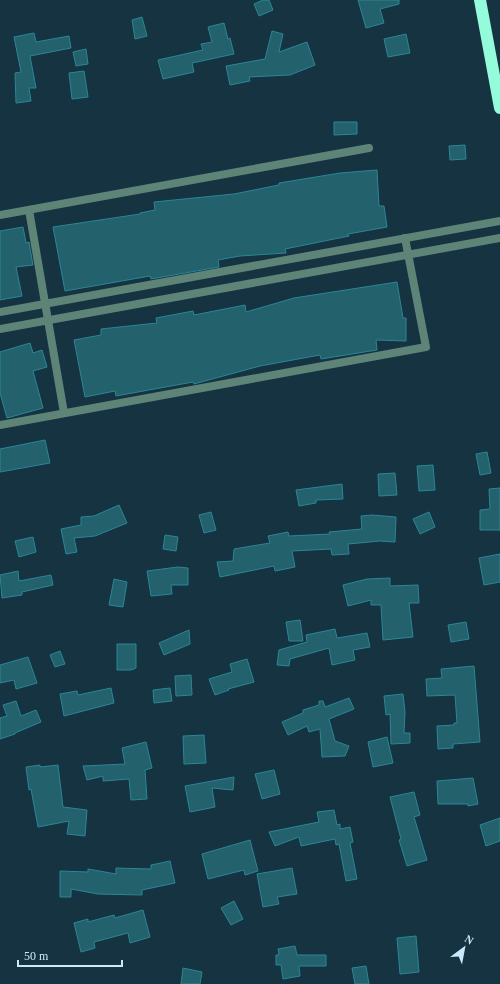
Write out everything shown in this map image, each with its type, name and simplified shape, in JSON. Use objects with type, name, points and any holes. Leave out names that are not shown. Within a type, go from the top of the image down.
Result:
[{"type":"highway","points":[[480,0],[500,108]]},
{"type":"street","points":[[0,215],[369,148]]},
{"type":"street","points":[[29,210],[64,413]]},
{"type":"street","points":[[0,312],[500,221]]},
{"type":"street","points":[[0,425],[426,347],[405,238]]},
{"type":"street","points":[[0,329],[500,238]]},
{"type":"building","points":[[263,0],[269,0],[273,10],[259,16],[254,4]]},
{"type":"building","points":[[358,0],[399,0],[399,4],[380,9],[384,23],[366,28]]},
{"type":"building","points":[[142,17],[147,36],[135,39],[132,20]]},
{"type":"building","points":[[224,23],[234,54],[192,63],[194,72],[163,79],[158,60],[203,50],[201,44],[212,42],[208,27]]},
{"type":"building","points":[[272,31],[283,34],[279,52],[307,42],[315,65],[290,75],[249,77],[250,81],[230,85],[226,66],[265,59]]},
{"type":"building","points":[[34,33],[36,42],[69,36],[71,48],[30,56],[36,88],[29,88],[31,101],[16,103],[15,73],[21,72],[14,37]]},
{"type":"building","points":[[406,34],[410,53],[388,57],[384,39]]},
{"type":"building","points":[[86,49],[88,64],[76,66],[73,52]]},
{"type":"building","points":[[84,71],[88,97],[72,99],[69,73]]},
{"type":"building","points":[[334,122],[357,122],[357,134],[334,135]]},
{"type":"building","points":[[465,145],[466,159],[450,160],[449,146]]},
{"type":"building","points":[[377,170],[379,206],[384,206],[387,227],[348,234],[349,236],[285,249],[286,253],[240,256],[218,260],[219,267],[151,279],[150,276],[65,291],[53,227],[140,214],[155,210],[154,202],[234,194],[279,185],[279,183],[340,173]]},
{"type":"building","points":[[23,227],[26,243],[29,242],[33,265],[16,267],[22,296],[0,300],[0,231]]},
{"type":"building","points":[[397,282],[403,318],[406,318],[406,341],[376,340],[377,350],[321,359],[320,355],[260,366],[194,384],[193,382],[116,396],[115,391],[85,397],[74,340],[101,335],[101,329],[157,323],[156,318],[193,311],[194,315],[245,305],[246,312],[294,298]]},
{"type":"building","points":[[30,343],[33,353],[42,350],[47,367],[33,371],[43,408],[7,418],[0,393],[0,352]]},
{"type":"building","points":[[45,440],[50,463],[0,472],[0,449]]},
{"type":"building","points":[[487,452],[491,473],[480,475],[476,454]]},
{"type":"building","points":[[433,465],[435,490],[419,491],[417,466]]},
{"type":"building","points":[[395,473],[397,495],[379,496],[378,474]]},
{"type":"building","points":[[342,484],[343,499],[316,500],[316,503],[299,506],[296,490]]},
{"type":"building","points":[[500,488],[500,530],[480,530],[480,510],[490,509],[489,489]]},
{"type":"building","points":[[119,505],[127,523],[95,536],[74,538],[77,552],[66,554],[61,529],[81,525],[81,517],[94,516]]},
{"type":"building","points":[[211,512],[216,530],[204,533],[199,515]]},
{"type":"building","points":[[429,512],[435,527],[420,534],[413,519]]},
{"type":"building","points":[[372,515],[396,517],[395,542],[380,541],[348,544],[349,554],[332,555],[331,549],[292,551],[295,567],[275,571],[274,566],[220,577],[217,562],[233,561],[234,549],[270,543],[268,536],[288,532],[289,536],[330,534],[329,532],[362,529],[361,516]]},
{"type":"building","points":[[165,535],[178,537],[176,551],[163,549]]},
{"type":"building","points":[[33,537],[36,552],[19,557],[15,541]]},
{"type":"building","points":[[500,554],[500,582],[484,585],[479,558]]},
{"type":"building","points":[[178,567],[188,568],[188,585],[171,585],[172,594],[151,596],[147,571]]},
{"type":"building","points":[[18,571],[19,581],[51,575],[53,585],[22,592],[22,595],[2,598],[0,575]]},
{"type":"building","points":[[390,578],[390,586],[418,585],[419,603],[409,603],[413,637],[383,640],[381,605],[371,605],[371,600],[348,606],[343,585],[367,579]]},
{"type":"building","points":[[114,579],[127,582],[123,607],[109,605]]},
{"type":"building","points":[[300,620],[303,641],[289,641],[286,622]]},
{"type":"building","points":[[466,622],[469,639],[451,642],[448,625]]},
{"type":"building","points":[[335,629],[337,638],[367,633],[370,647],[353,650],[355,660],[332,665],[329,648],[290,659],[289,666],[277,665],[279,650],[307,642],[306,635]]},
{"type":"building","points":[[189,630],[190,644],[164,655],[159,643]]},
{"type":"building","points":[[117,644],[136,644],[136,668],[131,670],[117,670]]},
{"type":"building","points":[[60,651],[65,664],[55,667],[50,655]]},
{"type":"building","points":[[28,657],[37,683],[16,689],[14,680],[0,683],[0,665]]},
{"type":"building","points":[[247,659],[254,682],[228,689],[229,690],[215,695],[209,679],[232,672],[230,664]]},
{"type":"building","points":[[474,666],[480,742],[453,744],[453,748],[438,749],[437,726],[454,725],[454,723],[457,723],[455,695],[427,696],[426,679],[442,678],[441,669]]},
{"type":"building","points":[[191,675],[192,695],[176,696],[175,676]]},
{"type":"building","points":[[111,688],[114,703],[64,716],[60,694],[77,691],[78,695]]},
{"type":"building","points":[[170,688],[172,701],[154,703],[153,690]]},
{"type":"building","points":[[403,694],[405,712],[404,733],[410,733],[410,743],[391,744],[390,714],[386,715],[384,696]]},
{"type":"building","points":[[349,698],[354,709],[329,719],[335,741],[349,746],[345,756],[322,757],[320,729],[309,732],[307,726],[288,735],[282,722],[303,713],[303,710],[319,705],[319,701],[323,701],[325,707]]},
{"type":"building","points":[[16,701],[21,716],[36,710],[41,722],[0,739],[0,718],[7,716],[3,705]]},
{"type":"building","points":[[204,735],[206,763],[184,764],[183,736]]},
{"type":"building","points":[[387,737],[393,763],[373,767],[368,742]]},
{"type":"building","points":[[146,742],[152,768],[145,770],[147,799],[131,800],[129,779],[103,781],[103,776],[87,780],[83,766],[125,764],[122,748]]},
{"type":"building","points":[[40,765],[40,767],[58,765],[63,807],[87,810],[85,836],[67,834],[69,821],[38,827],[31,789],[29,790],[26,767]]},
{"type":"building","points":[[274,770],[280,794],[262,799],[255,774]]},
{"type":"building","points":[[234,777],[233,790],[212,788],[215,807],[190,812],[185,786]]},
{"type":"building","points":[[473,778],[478,804],[468,806],[468,804],[438,804],[437,781]]},
{"type":"building","points":[[414,792],[420,815],[414,817],[427,860],[407,866],[399,840],[401,839],[390,797]]},
{"type":"building","points":[[334,810],[337,825],[340,824],[340,829],[350,827],[353,842],[350,843],[357,879],[346,881],[339,844],[336,845],[335,839],[301,846],[299,837],[275,846],[269,832],[319,822],[317,812]]},
{"type":"building","points":[[500,818],[500,841],[486,846],[480,825]]},
{"type":"building","points":[[250,840],[258,871],[245,875],[244,870],[208,879],[202,854]]},
{"type":"building","points":[[170,861],[175,883],[142,890],[142,895],[98,894],[71,889],[71,897],[60,897],[60,871],[88,872],[88,869],[116,874],[116,868],[151,869],[151,865]]},
{"type":"building","points":[[292,868],[297,894],[277,897],[279,904],[263,907],[257,874]]},
{"type":"building","points":[[234,901],[243,919],[231,925],[221,908]]},
{"type":"building","points":[[143,910],[150,937],[130,943],[128,933],[94,942],[95,948],[81,952],[74,923],[88,919],[88,922],[114,915],[115,918]]},
{"type":"building","points":[[416,936],[419,972],[400,974],[397,938]]},
{"type":"building","points":[[295,946],[297,955],[326,955],[326,966],[299,966],[300,976],[283,979],[281,965],[276,965],[276,955],[279,955],[278,949]]},
{"type":"building","points":[[366,966],[369,984],[355,984],[352,968]]},
{"type":"building","points":[[183,968],[202,972],[200,984],[181,984]]}]
